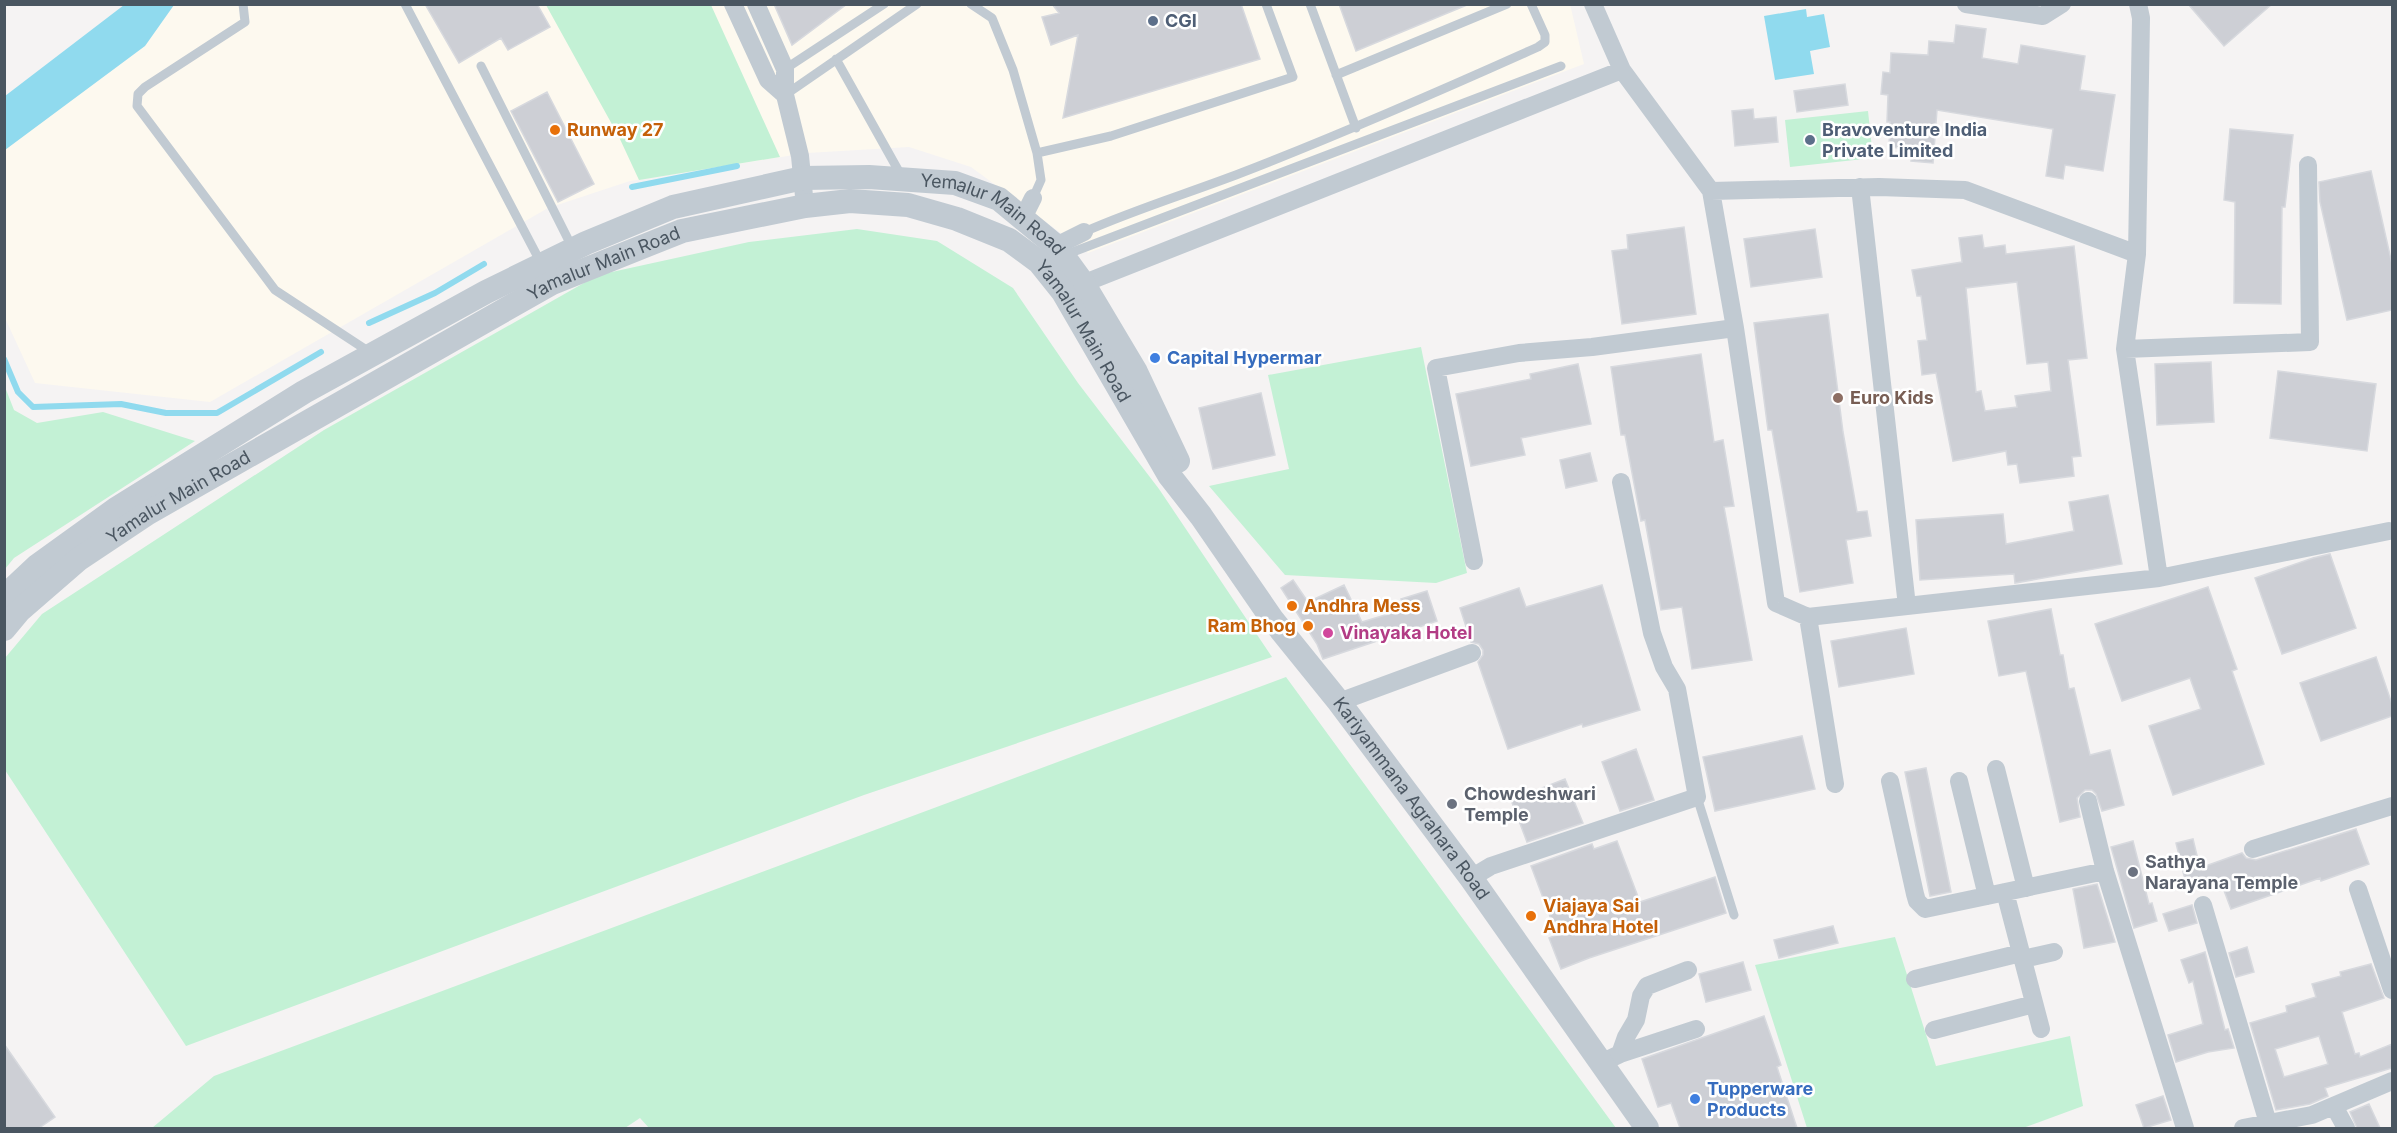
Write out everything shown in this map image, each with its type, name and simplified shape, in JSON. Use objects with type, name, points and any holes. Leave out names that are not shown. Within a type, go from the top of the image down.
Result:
[{"type":"street","points":[[733,4],[768,80],[785,95]]},
{"type":"street","points":[[756,4],[785,69],[785,95],[800,156],[804,206]]},
{"type":"street","points":[[1593,4],[1622,70],[1711,191],[1735,328],[1776,603],[1808,617],[2159,578],[2391,531]]},
{"type":"street","points":[[1966,4],[2043,16],[2062,4]]},
{"type":"street","points":[[2138,4],[2141,18],[2137,254],[2125,349],[2159,578]]},
{"type":"street","points":[[1201,516],[1136,372],[1073,288],[1622,70]]},
{"type":"street","points":[[2125,349],[2310,342],[2308,165]]},
{"type":"street","name":"Yemalur Main Road","points":[[803,178],[869,177],[956,183],[1028,208],[1051,259]]},
{"type":"street","name":"Yamalur Main Road","points":[[4,629],[19,611],[79,559],[148,513],[546,273],[573,249],[673,207],[803,178]]},
{"type":"street","points":[[1711,191],[1860,187],[1965,190],[2137,254]]},
{"type":"street","points":[[1860,187],[1907,606]]},
{"type":"street","name":"Yamalur Main Road","points":[[4,597],[37,566],[116,509],[304,392],[373,354],[546,273],[682,231],[804,206],[850,201],[908,205],[957,219],[1051,259],[1073,288],[1169,475]]},
{"type":"street","points":[[1051,259],[1084,232]]},
{"type":"street","points":[[1474,561],[1436,368],[1519,353],[1592,347],[1735,328]]},
{"type":"street","name":"Kariyammana Agrahara Road","points":[[1169,475],[1201,516],[1272,620],[1339,702],[1610,1059],[1647,1128]]},
{"type":"street","points":[[1471,878],[1491,866],[1697,797],[1677,689],[1664,667],[1652,633],[1621,482]]},
{"type":"street","points":[[1808,617],[1835,784]]},
{"type":"street","points":[[1339,702],[1472,653]]},
{"type":"street","points":[[1996,769],[2025,888]]},
{"type":"street","points":[[1890,781],[1917,901],[1925,909],[2105,871]]},
{"type":"street","points":[[1959,781],[1987,896]]},
{"type":"street","points":[[2088,801],[2105,871],[2185,1128]]},
{"type":"street","points":[[2253,849],[2392,806]]},
{"type":"street","points":[[2358,889],[2392,990]]},
{"type":"street","points":[[2005,892],[2041,1029]]},
{"type":"street","points":[[2203,905],[2268,1124]]},
{"type":"street","points":[[1915,979],[2022,956],[2054,952]]},
{"type":"street","points":[[1610,1059],[1635,1020],[1641,996],[1647,986],[1688,970]]},
{"type":"street","points":[[1934,1030],[2034,1004]]},
{"type":"street","points":[[1610,1059],[1696,1029]]},
{"type":"street","points":[[2243,1128],[2312,1115],[2392,1081]]},
{"type":"street","points":[[2334,1106],[2346,1128]]},
{"type":"lane","points":[[243,4],[245,22],[145,87],[138,94],[137,106],[274,290],[373,354]]},
{"type":"lane","points":[[405,4],[546,273]]},
{"type":"lane","points":[[785,69],[884,4]]},
{"type":"lane","points":[[785,95],[917,4]]},
{"type":"lane","points":[[971,4],[992,18],[1013,70],[1037,153],[1041,180],[1028,208]]},
{"type":"lane","points":[[1037,153],[1111,136],[1293,77],[1266,4]]},
{"type":"lane","points":[[1310,4],[1356,128]]},
{"type":"lane","points":[[1336,75],[1507,4]]},
{"type":"lane","points":[[1084,232],[1125,214],[1238,174],[1356,128],[1538,47],[1545,42],[1545,35],[1531,4]]},
{"type":"lane","points":[[836,59],[902,179]]},
{"type":"lane","points":[[481,66],[573,249]]},
{"type":"lane","points":[[1051,259],[1562,66]]},
{"type":"lane","points":[[1697,797],[1734,915]]},
{"type":"shaded area","points":[[1570,4],[1584,64],[1088,253],[971,167],[909,147],[807,153],[630,181],[548,208],[210,402],[35,383],[5,318],[4,150],[145,46],[174,5]]},
{"type":"green space","points":[[546,5],[711,5],[780,157],[639,180],[619,137]]},
{"type":"green space","points":[[1868,111],[1873,158],[1790,167],[1785,120]]},
{"type":"green space","points":[[857,229],[937,241],[1013,288],[1078,383],[1159,489],[1272,657],[864,795],[186,1046],[5,770],[5,658],[42,614],[324,430],[598,275],[749,242]]},
{"type":"green space","points":[[1421,347],[1467,573],[1436,583],[1285,575],[1209,486],[1289,469],[1268,375]]},
{"type":"green space","points":[[5,387],[14,410],[37,423],[103,412],[195,441],[14,558],[5,569]]},
{"type":"green space","points":[[1286,677],[1616,1128],[649,1128],[640,1118],[625,1128],[152,1128],[214,1076]]},
{"type":"green space","points":[[1895,937],[1936,1066],[2070,1036],[2083,1106],[2023,1128],[1807,1128],[1755,965]]},
{"type":"water","points":[[124,5],[174,5],[145,46],[5,150],[5,96]]},
{"type":"water","points":[[1806,9],[1807,17],[1824,14],[1830,47],[1810,51],[1814,74],[1775,80],[1764,16]]},
{"type":"building","points":[[425,4],[537,4],[550,27],[508,50],[501,38],[459,63]]},
{"type":"building","points":[[774,4],[847,4],[792,45]]},
{"type":"building","points":[[1052,4],[1241,4],[1260,59],[1063,118],[1078,35],[1051,45],[1042,17],[1059,13]]},
{"type":"building","points":[[1339,4],[1467,4],[1467,5],[1356,51]]},
{"type":"building","points":[[2188,4],[2272,4],[2224,46]]},
{"type":"building","points":[[1956,25],[1986,29],[1982,58],[2018,64],[2021,45],[2085,56],[2080,90],[2115,95],[2103,171],[2065,165],[2063,179],[2046,176],[2053,129],[1937,110],[1933,163],[1911,161],[1912,149],[1889,147],[1888,95],[1881,94],[1883,72],[1890,73],[1891,53],[1928,55],[1929,41],[1954,43]]},
{"type":"building","points":[[1845,84],[1848,105],[1797,112],[1794,91]]},
{"type":"building","points":[[547,92],[594,184],[558,202],[511,111]]},
{"type":"building","points":[[1753,109],[1754,119],[1776,117],[1778,142],[1735,146],[1732,111]]},
{"type":"building","points":[[2230,129],[2293,135],[2285,207],[2282,207],[2281,304],[2234,303],[2235,202],[2224,200]]},
{"type":"building","points":[[2371,171],[2392,264],[2392,310],[2347,320],[2320,202],[2319,182]]},
{"type":"building","points":[[1684,227],[1696,314],[1622,324],[1612,251],[1628,249],[1627,235]]},
{"type":"building","points":[[1815,229],[1822,277],[1751,287],[1744,239]]},
{"type":"building","points":[[1982,235],[1984,248],[2005,245],[2006,254],[2074,246],[2087,358],[2068,360],[2081,456],[2072,457],[2074,476],[2020,483],[2017,464],[2008,465],[2006,451],[1953,461],[1936,373],[1922,375],[1918,341],[1927,340],[1921,296],[1917,296],[1912,270],[1962,262],[1959,238]],"holes":[[[2017,282],[2027,364],[2048,362],[2051,391],[2015,396],[2017,407],[1985,411],[1981,391],[1976,392],[1966,288]]]},
{"type":"building","points":[[1828,314],[1843,432],[1857,512],[1867,511],[1871,536],[1846,540],[1853,583],[1800,592],[1772,430],[1768,430],[1754,323]]},
{"type":"building","points":[[1701,354],[1714,442],[1723,440],[1734,506],[1724,507],[1752,660],[1692,669],[1682,607],[1661,610],[1645,520],[1641,521],[1625,435],[1621,435],[1611,367]]},
{"type":"building","points":[[2211,362],[2214,422],[2157,425],[2155,364]]},
{"type":"building","points":[[1578,364],[1591,424],[1521,438],[1525,455],[1471,466],[1456,394],[1531,379],[1530,374]]},
{"type":"building","points":[[2278,371],[2376,384],[2367,451],[2270,438]]},
{"type":"building","points":[[1261,393],[1275,455],[1213,469],[1199,408]]},
{"type":"building","points":[[1590,453],[1597,481],[1566,488],[1560,460]]},
{"type":"building","points":[[2108,495],[2122,564],[2015,583],[2014,574],[1920,580],[1916,520],[2003,514],[2006,544],[2074,531],[2069,502]]},
{"type":"building","points":[[2330,554],[2356,628],[2282,654],[2255,578]]},
{"type":"building","points":[[1293,580],[1308,602],[1344,585],[1362,622],[1405,609],[1401,599],[1427,591],[1437,621],[1323,659],[1317,644],[1281,588]]},
{"type":"building","points":[[1602,585],[1640,710],[1583,727],[1582,724],[1508,749],[1478,662],[1483,655],[1483,650],[1479,644],[1471,642],[1460,608],[1519,588],[1526,607]]},
{"type":"building","points":[[2208,587],[2237,669],[2232,671],[2264,764],[2173,795],[2149,726],[2201,709],[2190,678],[2122,701],[2095,624]]},
{"type":"building","points":[[2051,609],[2069,689],[2074,688],[2090,755],[2110,750],[2124,805],[2102,811],[2096,794],[2092,790],[2085,790],[2077,798],[2080,817],[2060,822],[2026,671],[1999,676],[1988,621]]},
{"type":"building","points":[[1906,628],[1914,674],[1839,687],[1831,641]]},
{"type":"building","points":[[2376,657],[2392,704],[2392,716],[2321,741],[2300,683]]},
{"type":"building","points":[[1802,736],[1815,789],[1715,811],[1703,757]]},
{"type":"building","points":[[1636,749],[1654,800],[1620,811],[1602,762]]},
{"type":"building","points":[[1926,768],[1951,892],[1930,896],[1905,772]]},
{"type":"building","points":[[1565,779],[1583,823],[1527,842],[1511,800]]},
{"type":"building","points":[[2356,829],[2369,864],[2321,881],[2320,878],[2231,909],[2220,880],[2187,888],[2176,843],[2193,839],[2200,868],[2242,853],[2246,858],[2256,860]]},
{"type":"building","points":[[1617,841],[1640,902],[1715,877],[1726,913],[1561,969],[1549,938],[1557,935],[1531,866],[1592,844],[1594,849]]},
{"type":"building","points":[[2133,841],[2149,904],[2152,903],[2157,921],[2134,928],[2111,847]]},
{"type":"building","points":[[2097,884],[2115,942],[2084,948],[2073,889]]},
{"type":"building","points":[[2192,905],[2197,923],[2169,931],[2163,914]]},
{"type":"building","points":[[1833,926],[1838,943],[1779,958],[1774,940]]},
{"type":"building","points":[[2247,947],[2254,972],[2236,977],[2229,953]]},
{"type":"building","points":[[2205,952],[2225,1030],[2228,1029],[2234,1048],[2208,1052],[2176,1062],[2168,1035],[2203,1024],[2193,981],[2189,983],[2181,960]]},
{"type":"building","points":[[1743,962],[1751,990],[1706,1002],[1699,974]]},
{"type":"building","points":[[2371,964],[2384,998],[2342,1012],[2355,1054],[2359,1053],[2360,1057],[2392,1044],[2392,1068],[2325,1088],[2328,1096],[2310,1104],[2276,1110],[2250,1023],[2287,1012],[2286,1006],[2316,997],[2312,984],[2341,976],[2340,972]],"holes":[[[2319,1036],[2328,1064],[2284,1077],[2275,1049]]]},
{"type":"building","points":[[1764,1016],[1781,1065],[1777,1067],[1797,1128],[1680,1128],[1671,1103],[1658,1107],[1642,1059]]},
{"type":"building","points":[[4,1044],[55,1117],[39,1128],[4,1128]]},
{"type":"building","points":[[2163,1096],[2171,1120],[2144,1128],[2136,1105]]},
{"type":"building","points":[[2369,1104],[2380,1128],[2357,1128],[2350,1112]]},
{"type":"waterway","points":[[632,187],[737,166]]},
{"type":"waterway","points":[[369,323],[435,293],[484,264]]},
{"type":"waterway","points":[[4,359],[18,392],[33,407],[121,404],[166,413],[217,413],[321,352]]},
{"type":"place","name":"CGI","points":[[1153,21]]},
{"type":"place","name":"Runway 27","points":[[555,130]]},
{"type":"place","name":"Bravoventure India Private Limited","points":[[1810,140]]},
{"type":"place","name":"Capital Hypermar","points":[[1155,358]]},
{"type":"place","name":"Euro Kids","points":[[1838,398]]},
{"type":"place","name":"Andhra Mess","points":[[1292,606]]},
{"type":"place","name":"Ram Bhog","points":[[1308,626]]},
{"type":"place","name":"Vinayaka Hotel","points":[[1328,633]]},
{"type":"place","name":"Chowdeshwari Temple","points":[[1452,804]]},
{"type":"place","name":"Sathya Narayana Temple","points":[[2133,872]]},
{"type":"place","name":"Viajaya Sai Andhra Hotel","points":[[1531,916]]},
{"type":"place","name":"Tupperware Products","points":[[1695,1099]]}]
